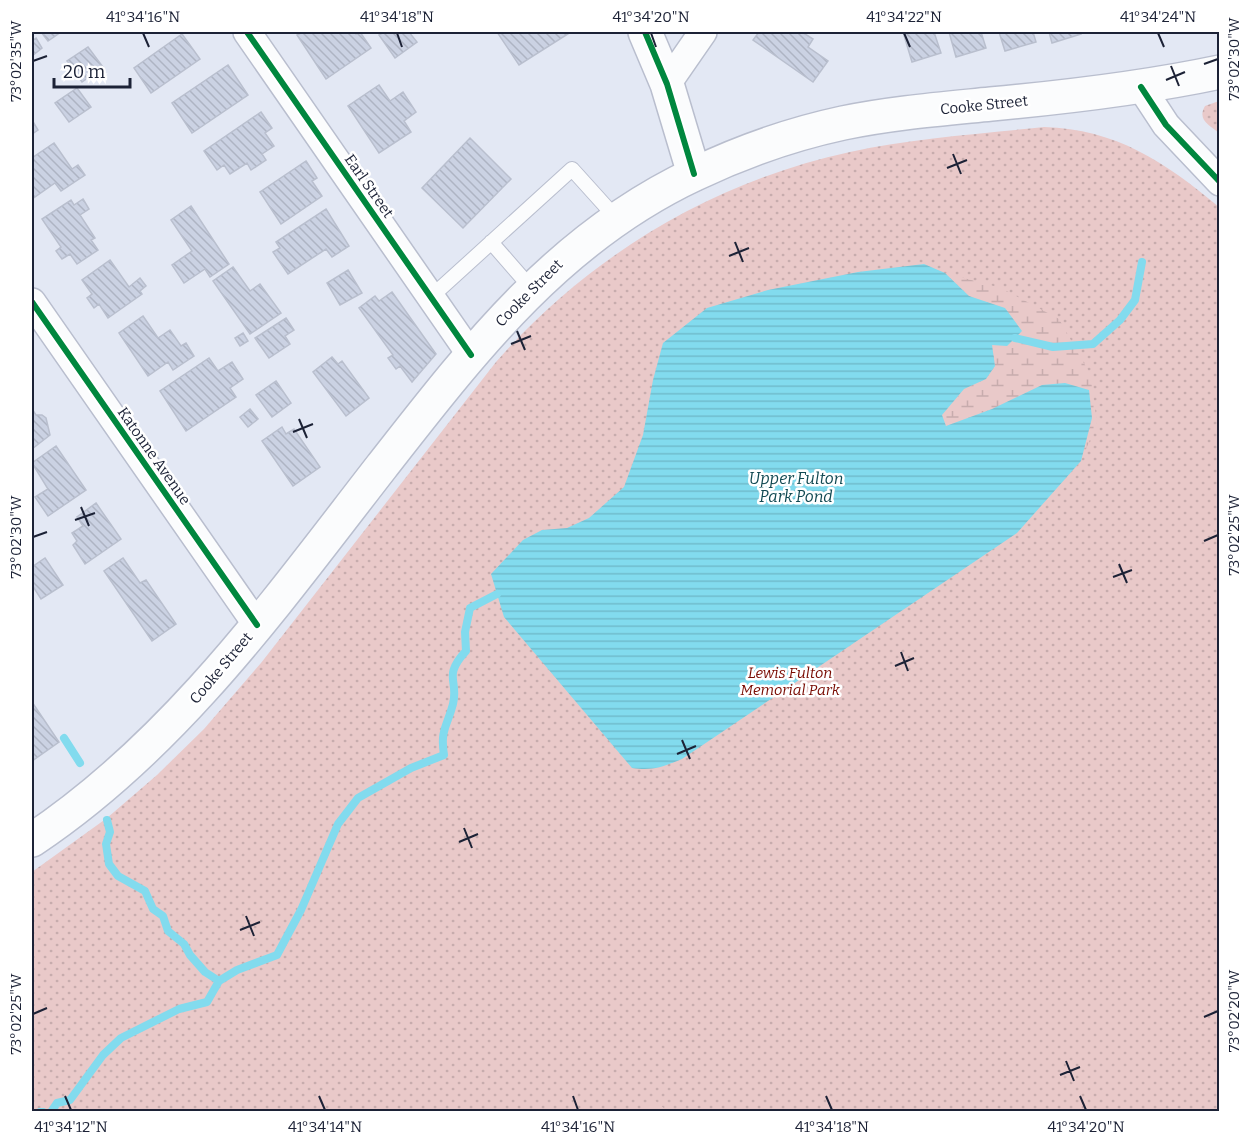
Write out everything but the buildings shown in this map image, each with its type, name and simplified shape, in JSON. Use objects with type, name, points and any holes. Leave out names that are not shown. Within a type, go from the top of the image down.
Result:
[{"type":"main road","points":[[645,32],[667,84],[694,174]]},
{"type":"main road","name":"Cooke Street","points":[[32,840],[141,754],[188,707],[257,625],[491,331],[568,255],[618,219],[660,192],[694,174],[760,147],[845,123],[904,113],[1141,87],[1220,72]]},
{"type":"street","name":"Earl Street","points":[[247,32],[471,355]]},
{"type":"street","points":[[667,84],[704,32]]},
{"type":"street","points":[[1141,87],[1166,125],[1220,182]]},
{"type":"street","name":"Katonne Avenue","points":[[32,302],[257,625]]},
{"type":"lane","points":[[431,297],[572,169],[618,219]]},
{"type":"lane","points":[[491,242],[532,289]]},
{"type":"green space","points":[[1220,101],[1219,133],[1205,122],[1202,115],[1205,106]]},
{"type":"green space","name":"Lewis Fulton Memorial Park","points":[[1044,127],[1070,129],[1117,141],[1159,162],[1219,207],[1219,1111],[32,1112],[32,872],[107,818],[157,775],[204,729],[261,663],[496,362],[532,324],[612,257],[656,228],[750,183],[799,165],[874,147]]},
{"type":"green space","points":[[945,273],[1001,288],[1059,319],[1090,374],[1097,423],[1081,461],[1092,418],[992,409],[946,426],[942,415],[964,389],[986,379],[995,366],[992,345],[1004,308],[969,296]]},
{"type":"green space","points":[[652,1098],[667,1111],[639,1111]]},
{"type":"water","name":"Upper Fulton Park Pond","points":[[924,264],[945,273],[969,296],[1005,308],[1022,331],[1007,346],[992,345],[995,366],[986,379],[964,389],[942,415],[946,426],[992,409],[1042,385],[1065,383],[1089,390],[1092,418],[1081,461],[1017,533],[682,759],[657,768],[632,768],[504,617],[491,574],[523,540],[542,530],[567,528],[589,518],[624,487],[643,435],[653,380],[663,343],[707,308],[768,290],[858,272]]},
{"type":"waterway","points":[[1015,338],[1053,347],[1093,344],[1120,320],[1135,300],[1142,262]]},
{"type":"waterway","points":[[51,1112],[57,1103],[70,1100],[103,1055],[121,1038],[179,1009],[207,1002],[219,981],[237,970],[277,955],[301,910],[338,824],[358,798],[411,768],[444,755],[444,734],[454,696],[453,673],[466,651],[465,632],[470,608],[497,594]]},
{"type":"waterway","points":[[64,738],[80,763]]},
{"type":"waterway","points":[[107,820],[110,832],[106,844],[109,864],[118,876],[145,891],[153,909],[163,916],[168,931],[184,944],[190,955],[205,972],[219,981]]},
{"type":"cycle path","points":[[247,32],[471,355]]},
{"type":"cycle path","points":[[645,32],[667,84],[694,174]]},
{"type":"cycle path","points":[[1141,87],[1166,125],[1220,182]]},
{"type":"cycle path","points":[[32,302],[257,625]]}]
